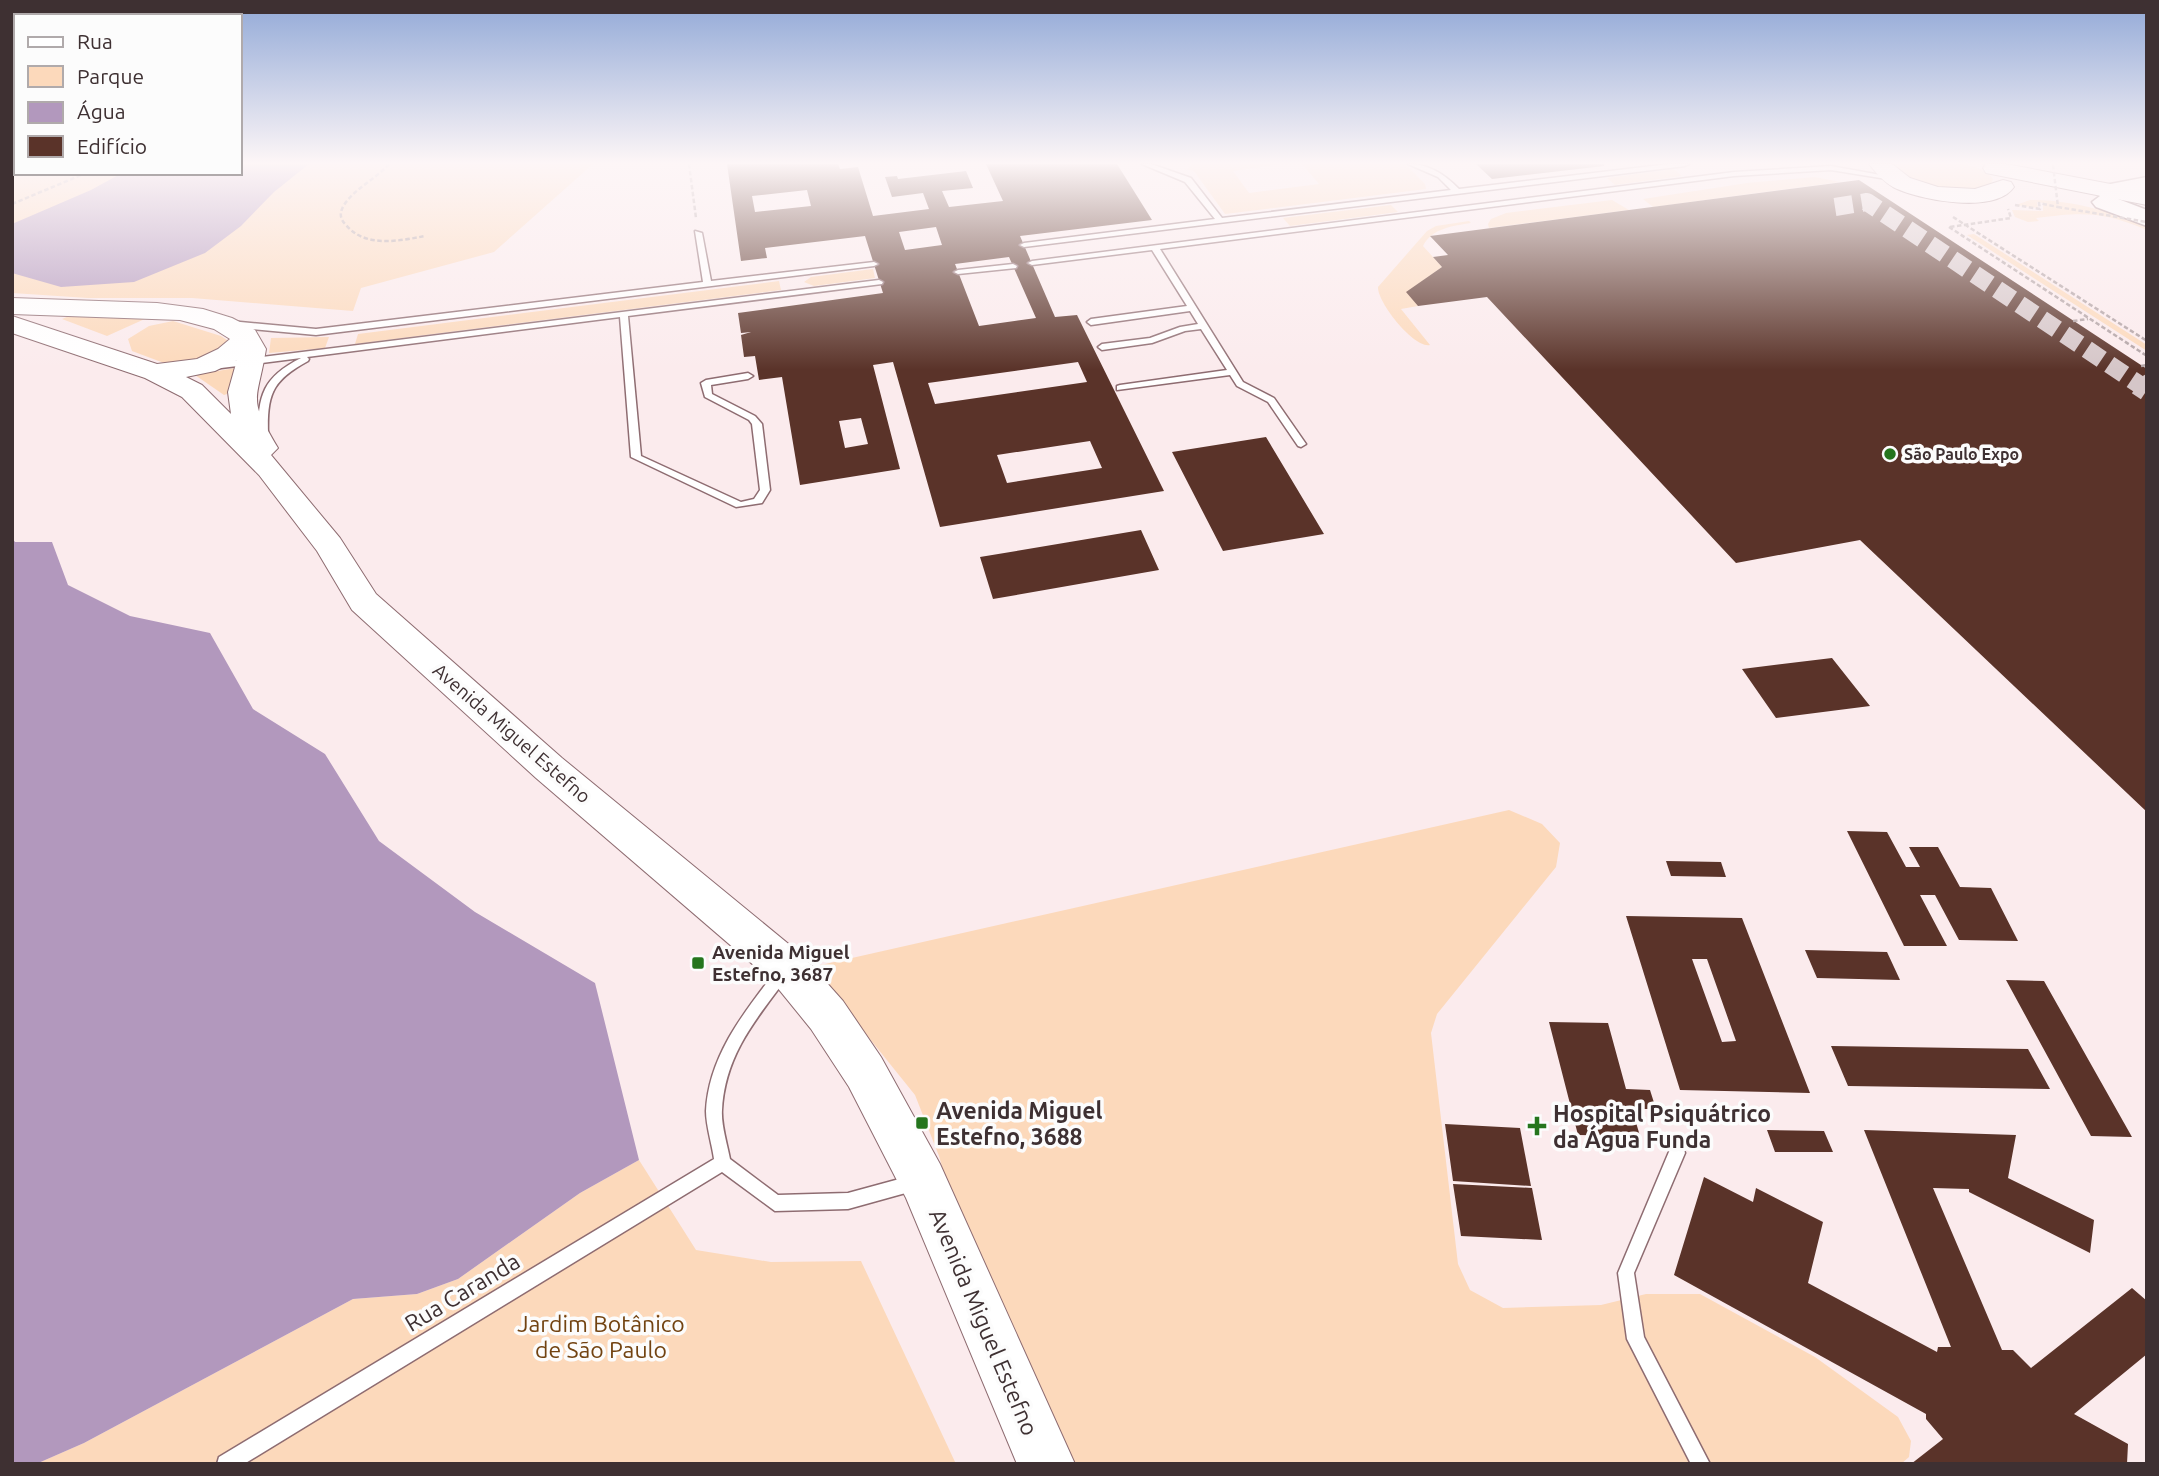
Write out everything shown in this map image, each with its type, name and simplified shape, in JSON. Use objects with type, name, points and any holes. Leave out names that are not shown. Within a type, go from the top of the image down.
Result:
[{"type":"main road","points":[[12,306],[178,312],[240,340],[231,355],[202,368],[155,372]]},
{"type":"main road","points":[[110,358],[115,346],[130,330],[155,318],[178,312]]},
{"type":"main road","name":"Avenida Miguel Estefno","points":[[12,324],[155,372],[192,391],[266,458]]},
{"type":"main road","name":"Avenida Miguel Estefno","points":[[240,340],[242,407],[248,422],[266,458],[329,545],[364,602],[549,768],[787,968],[827,1015],[865,1072],[923,1181],[1046,1464]]},
{"type":"lane","points":[[698,233],[707,284]]},
{"type":"lane","points":[[1024,245],[1123,233]]},
{"type":"lane","points":[[1032,263],[1277,233]]},
{"type":"lane","points":[[1155,248],[1243,387],[1271,400],[1301,444]]},
{"type":"lane","points":[[240,340],[874,264]]},
{"type":"lane","points":[[958,272],[1013,266]]},
{"type":"lane","points":[[788,274],[791,293]]},
{"type":"lane","points":[[266,458],[263,415],[268,387],[284,369],[323,353],[880,282]]},
{"type":"lane","points":[[1091,322],[1192,308]]},
{"type":"lane","points":[[624,314],[633,451],[636,457],[740,505],[758,501],[765,491],[757,422],[708,395],[706,383],[748,376]]},
{"type":"lane","points":[[1102,347],[1152,340],[1182,329],[1204,326]]},
{"type":"lane","points":[[240,340],[323,353]]},
{"type":"lane","points":[[1120,388],[1235,376]]},
{"type":"lane","points":[[787,968],[744,1024],[722,1066],[714,1112],[723,1163],[775,1203],[848,1201],[923,1181]]},
{"type":"lane","points":[[1677,1153],[1626,1273],[1636,1339],[1702,1464]]},
{"type":"lane","name":"Rua Caranda","points":[[226,1464],[723,1163]]},
{"type":"path","points":[[354,233],[387,241],[425,236]]},
{"type":"path","points":[[1958,233],[2147,356]]},
{"type":"path","points":[[1981,233],[2147,341]]},
{"type":"path","points":[[2073,321],[2089,318]]},
{"type":"path","points":[[2141,366],[2147,365]]},
{"type":"green space","points":[[12,233],[516,233],[494,252],[361,288],[353,311],[192,298],[88,298],[12,293]]},
{"type":"green space","points":[[1425,233],[1436,233],[1423,246],[1442,267],[1407,292],[1418,306],[1401,309],[1430,345],[1415,340],[1406,332],[1383,303],[1378,287]]},
{"type":"green space","points":[[1974,234],[2147,345],[2147,351],[1967,235]]},
{"type":"green space","points":[[873,269],[875,278],[814,286],[804,282],[811,277]]},
{"type":"green space","points":[[779,281],[781,290],[355,344],[358,334]]},
{"type":"green space","points":[[69,316],[147,318],[107,336],[62,319]]},
{"type":"green space","points":[[173,321],[221,336],[227,340],[228,345],[221,353],[172,366],[132,351],[128,339],[149,326]]},
{"type":"green space","points":[[329,337],[325,348],[269,353],[271,338]]},
{"type":"green space","points":[[238,369],[227,394],[224,395],[195,375]]},
{"type":"green space","points":[[1509,810],[1542,824],[1560,843],[1556,867],[1437,1014],[1431,1033],[1458,1264],[1470,1290],[1503,1308],[1601,1305],[1646,1294],[1700,1294],[1815,1357],[1898,1417],[1911,1441],[1909,1457],[1901,1464],[1074,1464],[955,1211],[939,1156],[915,1095],[812,967]]},
{"type":"green space","name":"Jardim Botânico de São Paulo","points":[[639,1160],[696,1250],[771,1262],[861,1261],[956,1464],[36,1464],[84,1443],[353,1299],[417,1294],[458,1279],[580,1193]]},
{"type":"water","points":[[12,233],[232,233],[205,253],[134,282],[61,287],[12,273]]},
{"type":"water","points":[[12,538],[15,542],[52,542],[68,585],[130,616],[210,633],[253,709],[325,754],[379,841],[475,912],[595,983],[639,1160],[580,1193],[458,1279],[417,1294],[353,1299],[84,1443],[36,1464],[12,1464]]},
{"type":"building","points":[[737,233],[899,233],[905,250],[942,245],[938,233],[1046,233],[1020,236],[1055,317],[1077,315],[1164,491],[940,527],[893,362],[873,365],[900,469],[800,485],[782,377],[759,380],[755,356],[744,357],[741,335],[751,332],[741,333],[738,313],[883,293],[865,236],[765,248],[767,258],[741,261]],"holes":[[[1009,257],[1036,318],[979,326],[955,264]],[[1078,362],[1087,382],[935,404],[928,383]],[[861,418],[868,444],[845,448],[839,421]],[[1090,441],[1102,468],[1007,483],[997,455]]]},
{"type":"building","name":"São Paulo Expo","points":[[1454,233],[1940,233],[2147,369],[2147,812],[1860,540],[1736,563],[1487,297],[1418,306],[1406,292],[1442,267],[1433,257],[1448,255],[1430,236]]},
{"type":"building","points":[[1266,437],[1324,534],[1223,551],[1172,452]]},
{"type":"building","points":[[1141,530],[1159,570],[993,599],[980,557]]},
{"type":"building","points":[[1832,658],[1870,706],[1776,718],[1742,669]]},
{"type":"building","points":[[1847,831],[1887,832],[1906,867],[1920,867],[1909,847],[1938,847],[1960,887],[1991,888],[2018,941],[1959,940],[1935,895],[1920,895],[1947,946],[1904,946]]},
{"type":"building","points":[[1666,861],[1721,862],[1726,877],[1671,876]]},
{"type":"building","points":[[1626,916],[1742,918],[1810,1093],[1680,1090]],"holes":[[[1692,959],[1707,959],[1736,1041],[1722,1042]]]},
{"type":"building","points":[[1805,950],[1887,952],[1900,980],[1817,978]]},
{"type":"building","points":[[2006,980],[2044,981],[2132,1137],[2091,1136]]},
{"type":"building","points":[[1549,1022],[1608,1023],[1626,1089],[1650,1090],[1656,1109],[1632,1109],[1640,1136],[1578,1135]]},
{"type":"building","points":[[1831,1046],[2028,1049],[2050,1089],[1848,1086]]},
{"type":"building","points":[[1445,1124],[1520,1128],[1531,1186],[1453,1181]]},
{"type":"building","points":[[1767,1130],[1824,1131],[1833,1152],[1775,1152]]},
{"type":"building","points":[[1864,1130],[2016,1135],[2008,1178],[2094,1220],[2090,1253],[1969,1192],[1969,1189],[1933,1188],[2002,1350],[2013,1350],[2031,1368],[2132,1288],[2147,1301],[2147,1354],[2074,1414],[2128,1444],[2127,1464],[1911,1464],[1943,1439],[1926,1419],[1926,1414],[1674,1275],[1704,1177],[1753,1202],[1756,1188],[1823,1222],[1808,1283],[1937,1352],[1938,1347],[1951,1347]]},
{"type":"building","points":[[1453,1184],[1532,1188],[1542,1240],[1461,1236]]},
{"type":"tunnel","points":[[1913,233],[2140,385]]},
{"type":"tunnel","points":[[2138,384],[2147,390]]},
{"type":"place","name":"São Paulo Expo","points":[[1890,454]]},
{"type":"place","name":"Avenida Miguel Estefno, 3687","points":[[698,963]]},
{"type":"place","name":"Avenida Miguel Estefno, 3688","points":[[922,1123]]},
{"type":"place","name":"Hospital Psiquátrico da Água Funda","points":[[1537,1126]]}]
